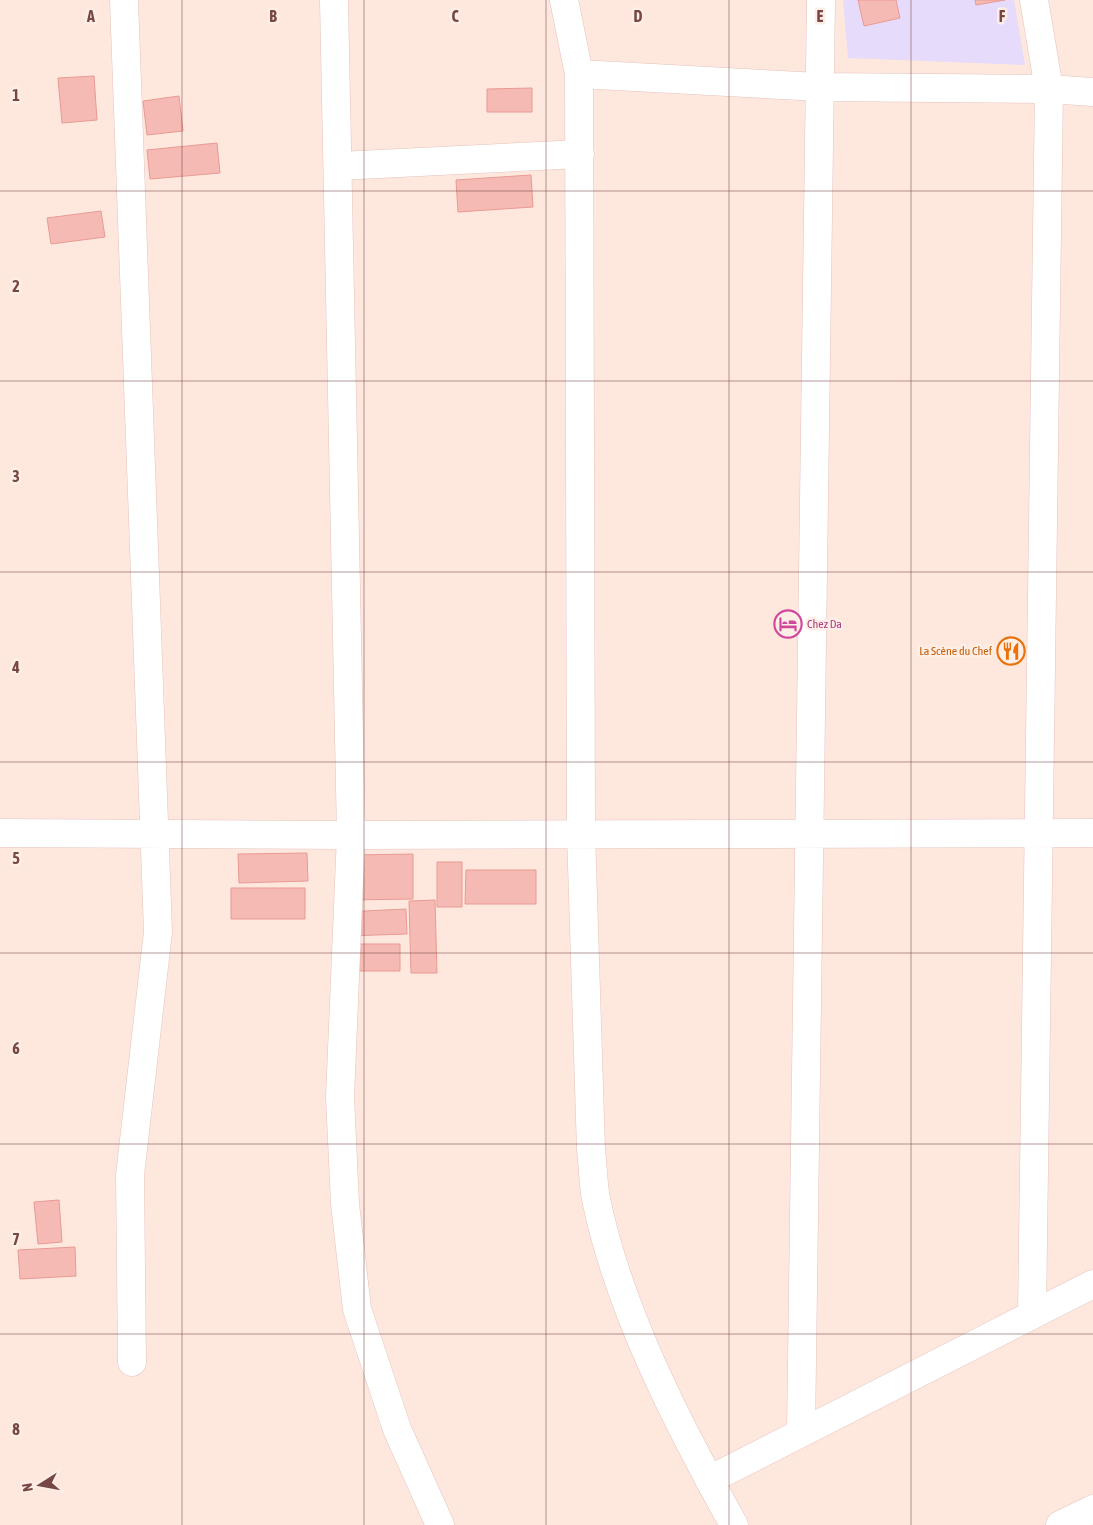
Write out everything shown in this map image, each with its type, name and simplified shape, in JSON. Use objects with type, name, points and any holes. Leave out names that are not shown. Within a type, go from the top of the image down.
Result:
[{"type":"street","points":[[124,0],[158,932],[130,1175],[132,1362]]},
{"type":"street","points":[[334,0],[351,835],[340,1097],[344,1204],[357,1309],[397,1430],[440,1525]]},
{"type":"street","points":[[564,0],[579,74],[581,833],[591,1150],[596,1198],[609,1250],[628,1304],[650,1357],[709,1480],[734,1525]]},
{"type":"street","points":[[801,1432],[818,87],[821,0]]},
{"type":"street","points":[[1032,1316],[1049,89],[1034,0]]},
{"type":"street","points":[[579,74],[818,87],[1049,89],[1093,92]]},
{"type":"street","points":[[338,166],[580,154]]},
{"type":"street","points":[[0,833],[351,835],[1093,833]]},
{"type":"street","points":[[709,1480],[1093,1284]]},
{"type":"street","points":[[1060,1525],[1093,1509]]},
{"type":"shaded area","points":[[843,0],[1014,0],[1025,65],[848,58]]},
{"type":"building","points":[[858,0],[896,0],[900,18],[864,26]]},
{"type":"building","points":[[975,0],[1005,0],[976,5]]},
{"type":"building","points":[[94,76],[97,120],[62,123],[58,78]]},
{"type":"building","points":[[532,88],[532,112],[487,112],[487,89]]},
{"type":"building","points":[[179,96],[183,131],[147,135],[143,101]]},
{"type":"building","points":[[217,143],[220,173],[150,179],[147,150]]},
{"type":"building","points":[[531,175],[533,207],[458,212],[456,180]]},
{"type":"building","points":[[101,211],[105,237],[51,244],[47,218]]},
{"type":"building","points":[[307,853],[308,881],[239,883],[238,854]]},
{"type":"building","points":[[413,854],[413,899],[351,900],[351,855]]},
{"type":"building","points":[[437,862],[462,862],[462,907],[437,907]]},
{"type":"building","points":[[466,870],[536,870],[536,904],[465,904]]},
{"type":"building","points":[[231,888],[305,888],[305,919],[231,919]]},
{"type":"building","points":[[435,900],[437,973],[411,973],[409,901]]},
{"type":"building","points":[[406,909],[407,934],[345,936],[344,912]]},
{"type":"building","points":[[348,944],[400,944],[400,971],[348,971]]},
{"type":"building","points":[[59,1200],[62,1242],[38,1244],[34,1202]]},
{"type":"building","points":[[75,1247],[76,1276],[20,1279],[18,1250]]},
{"type":"place","name":"Chez Da","points":[[788,624]]},
{"type":"place","name":"La Scène du Chef","points":[[1011,651]]}]
